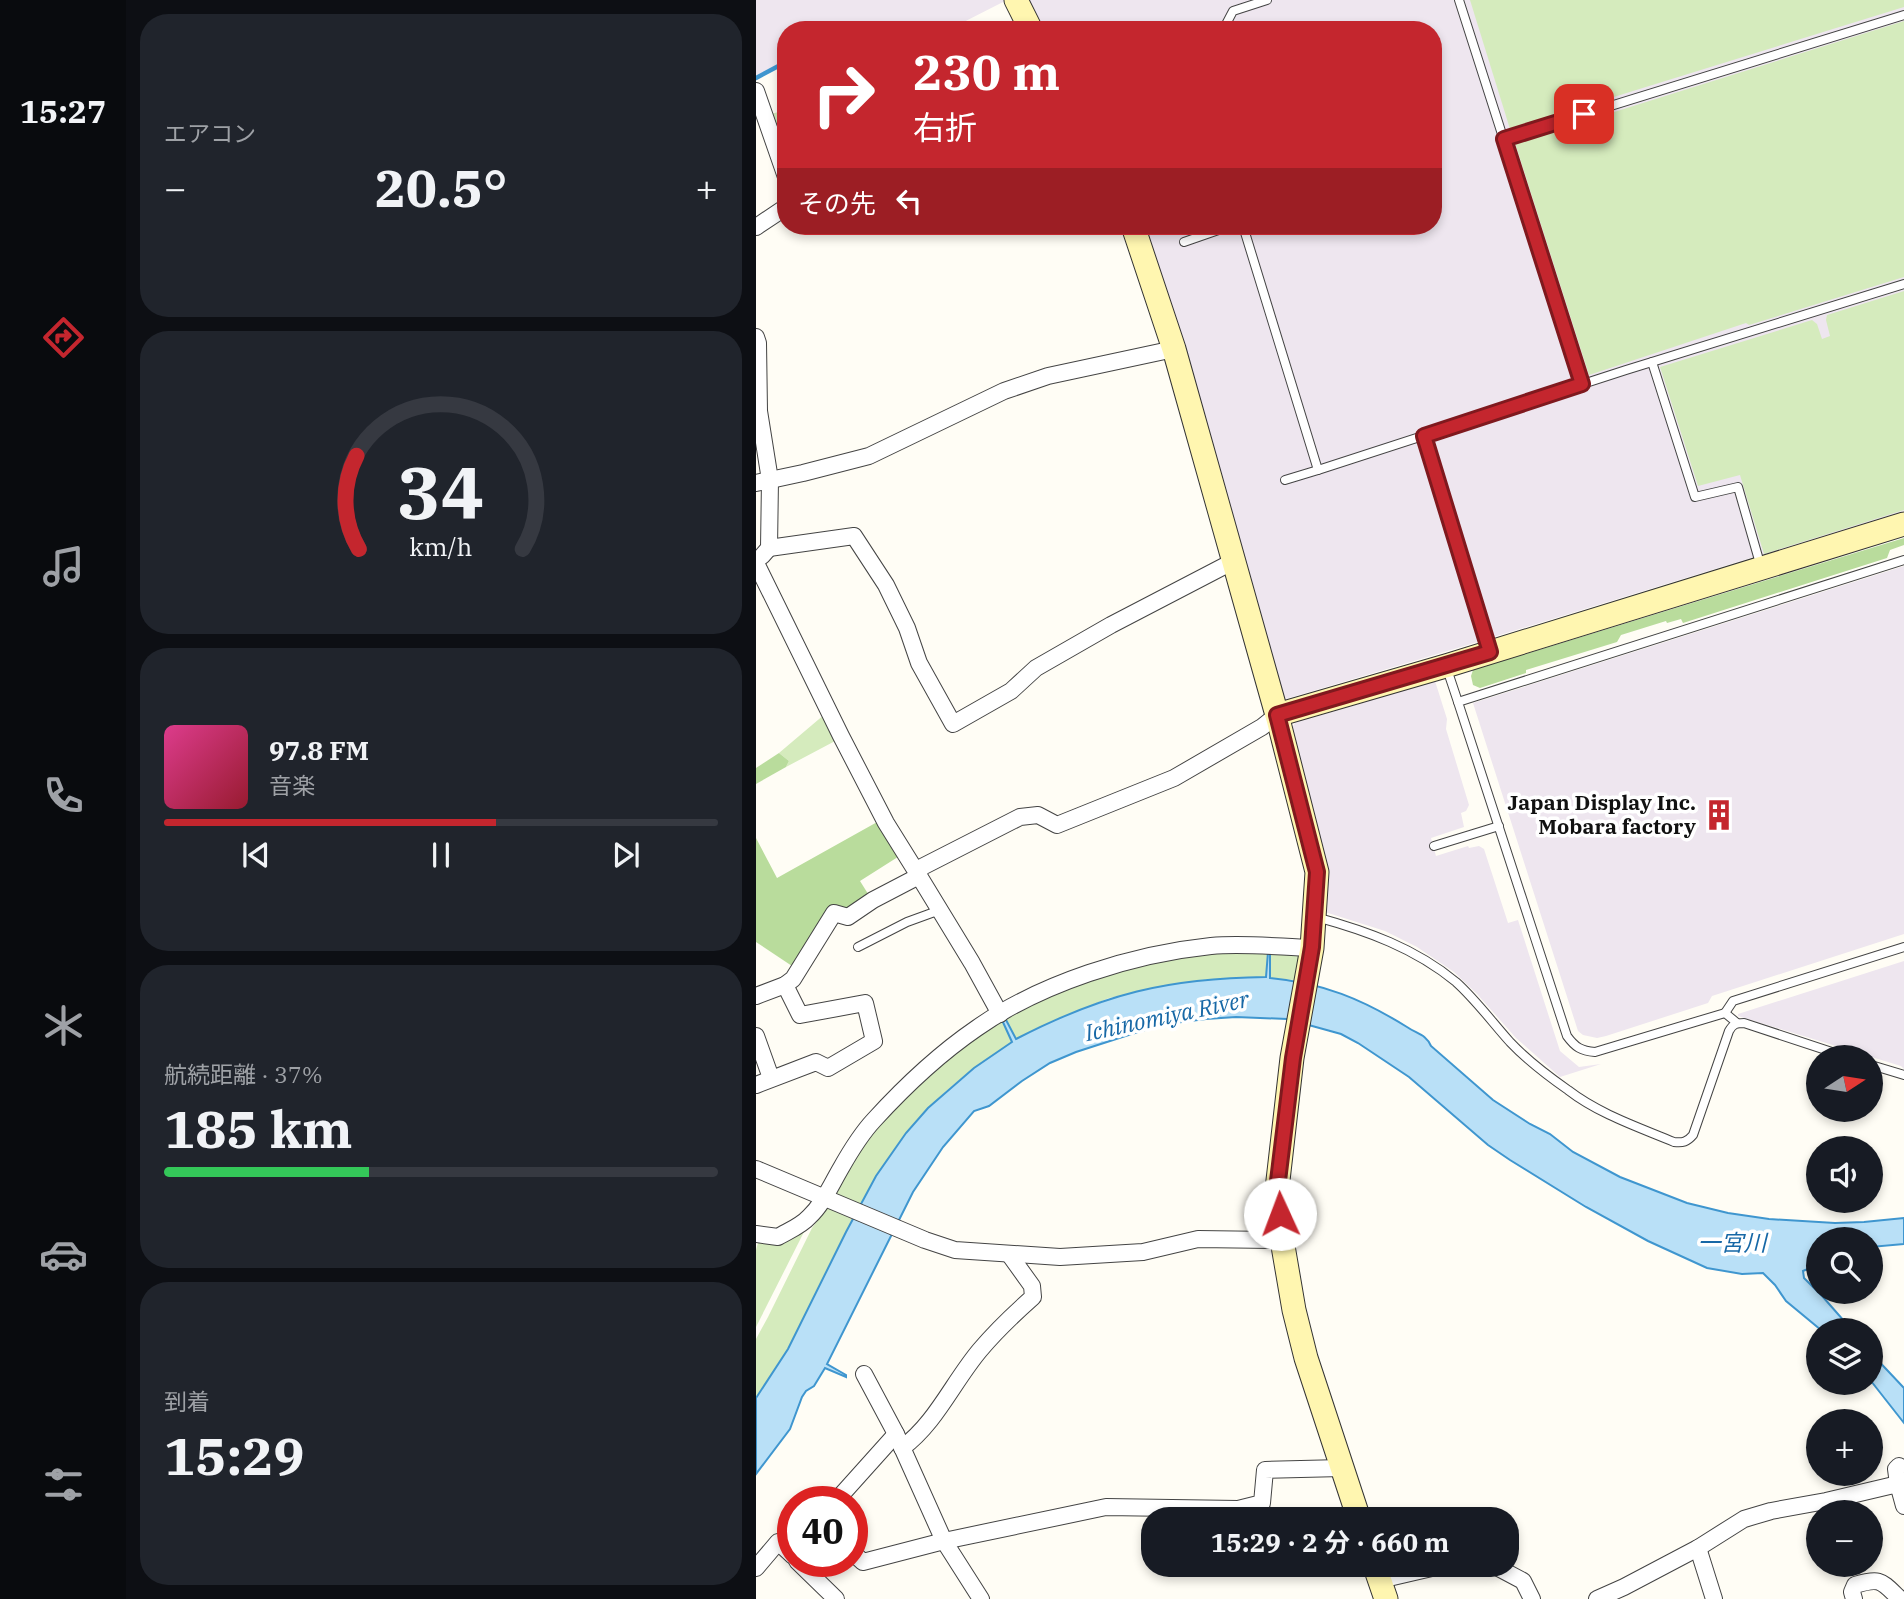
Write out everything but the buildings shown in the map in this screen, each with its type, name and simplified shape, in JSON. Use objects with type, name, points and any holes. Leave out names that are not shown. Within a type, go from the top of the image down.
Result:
[{"type":"street","points":[[1016,0],[1026,21]]},
{"type":"street","points":[[756,92],[777,152]]},
{"type":"street","points":[[756,227],[777,213]]},
{"type":"street","points":[[1136,235],[1174,349],[1277,715],[1317,872],[1312,950],[1293,1058],[1277,1189],[1282,1240],[1294,1310],[1306,1358],[1355,1507]]},
{"type":"street","points":[[756,337],[757,388],[769,548]]},
{"type":"street","points":[[763,481],[869,456],[1004,391],[1048,376],[1174,349]]},
{"type":"street","points":[[919,876],[920,868],[1020,817],[1038,815],[1057,825],[1174,778],[1262,727],[1277,715],[1446,666],[1904,524]]},
{"type":"street","points":[[1000,1014],[886,823],[756,563],[769,548],[854,536],[886,586],[907,628],[919,663],[953,724],[1011,691],[1047,661],[1234,561]]},
{"type":"street","points":[[756,996],[785,985],[793,979],[834,913],[848,917],[873,900],[919,876]]},
{"type":"street","points":[[756,1234],[778,1237],[808,1218],[827,1199],[841,1167],[869,1126],[894,1099],[944,1052],[978,1026],[1018,1003],[1064,983],[1150,955],[1238,945],[1312,950]]},
{"type":"street","points":[[756,1036],[764,1082],[816,1062],[828,1068],[874,1041],[865,1003],[800,1015],[785,985]]},
{"type":"street","points":[[756,1169],[956,1250],[1060,1257],[1143,1252],[1198,1239],[1282,1240]]},
{"type":"street","points":[[852,1486],[899,1441],[918,1437],[979,1351],[1033,1297],[1032,1286],[1009,1254]]},
{"type":"street","points":[[864,1374],[899,1441],[944,1541],[981,1599]]},
{"type":"street","points":[[1899,1466],[1896,1469],[1904,1506]]},
{"type":"street","points":[[868,1561],[944,1541],[1105,1507],[1238,1509],[1262,1503],[1265,1470],[1342,1468]]},
{"type":"street","points":[[1597,1599],[1698,1548],[1744,1519],[1898,1484]]},
{"type":"street","points":[[756,1568],[777,1543]]},
{"type":"street","points":[[1698,1548],[1714,1599]]},
{"type":"street","points":[[813,1577],[836,1599]]},
{"type":"street","points":[[1515,1577],[1523,1581],[1532,1599]]},
{"type":"street","points":[[1854,1599],[1852,1592],[1855,1585],[1873,1580],[1885,1584],[1900,1599]]},
{"type":"lane","points":[[1228,21],[1233,11],[1267,0]]},
{"type":"lane","points":[[1459,0],[1582,384]]},
{"type":"lane","points":[[1504,139],[1904,15]]},
{"type":"lane","points":[[1184,242],[1204,235]]},
{"type":"lane","points":[[1245,235],[1318,470]]},
{"type":"lane","points":[[1285,480],[1904,284]]},
{"type":"lane","points":[[1653,362],[1695,497],[1738,486],[1762,568]]},
{"type":"lane","points":[[1424,436],[1490,652]]},
{"type":"lane","points":[[1458,702],[1904,560]]},
{"type":"lane","points":[[1446,666],[1567,1036],[1574,1046],[1595,1052],[1725,1013],[1733,1002],[1904,947]]},
{"type":"lane","points":[[1434,846],[1499,826]]},
{"type":"lane","points":[[858,947],[907,922],[940,910]]},
{"type":"lane","points":[[1315,917],[1387,939],[1435,966],[1458,984],[1512,1044],[1570,1092],[1627,1123],[1674,1142],[1688,1141],[1693,1135],[1732,1025],[1744,1023],[1811,1045]]},
{"type":"lane","points":[[1725,1013],[1737,1023]]},
{"type":"lane","points":[[1883,1069],[1904,1075]]},
{"type":"shaded area","points":[[756,0],[1005,0],[966,21],[777,21],[777,67],[756,78]]},
{"type":"shaded area","points":[[1024,0],[1904,0],[1904,511],[1279,701],[1143,235],[1442,235],[1442,21],[1035,21]]},
{"type":"shaded area","name":"Japan Display Inc. Mobara factory","points":[[1904,566],[1904,934],[1712,996],[1708,1003],[1606,1036],[1597,1038],[1583,1035],[1578,1031],[1473,703]]},
{"type":"shaded area","points":[[1435,681],[1469,805],[1466,811],[1461,813],[1464,827],[1431,838],[1436,856],[1468,846],[1484,849],[1508,923],[1518,920],[1560,1051],[1579,1067],[1601,1064],[1560,1077],[1516,1038],[1454,972],[1417,947],[1385,931],[1325,912],[1289,733],[1295,723]]},
{"type":"shaded area","points":[[1904,961],[1904,1069],[1883,1060],[1883,1045],[1833,1045],[1738,1014]]},
{"type":"green space","points":[[1470,0],[1904,0],[1904,7],[1510,129]]},
{"type":"green space","points":[[1904,21],[1904,277],[1749,325],[1746,323],[1589,375],[1515,143]]},
{"type":"green space","points":[[777,112],[777,141],[767,115]]},
{"type":"green space","points":[[1904,291],[1904,510],[1764,554],[1740,475],[1698,486],[1660,367],[1812,320],[1817,324],[1822,339],[1830,336],[1827,315]]},
{"type":"green space","points":[[1904,538],[1904,545],[1890,550],[1887,558],[1683,623],[1681,619],[1667,623],[1666,621],[1621,635],[1617,642],[1526,670],[1526,673],[1480,688],[1473,685],[1473,670]]},
{"type":"green space","points":[[825,714],[837,740],[786,767],[789,761],[779,753]]},
{"type":"green space","points":[[779,753],[789,761],[786,767],[756,784],[756,768]]},
{"type":"green space","points":[[879,821],[901,855],[860,881],[870,897],[848,913],[832,909],[795,968],[756,942],[756,838],[777,878]]},
{"type":"green space","points":[[1224,950],[1268,952],[1266,977],[1199,980],[1109,998],[1050,1022],[1016,1040],[1005,1018],[1037,999],[1123,968]]},
{"type":"green space","points":[[1300,950],[1294,980],[1269,978],[1270,952]]},
{"type":"green space","points":[[1002,1020],[1013,1042],[964,1076],[924,1113],[890,1157],[860,1208],[833,1196],[872,1129],[912,1088],[967,1041]]},
{"type":"green space","points":[[829,1205],[856,1216],[788,1349],[756,1398],[756,1339],[812,1228]]},
{"type":"green space","points":[[807,1226],[756,1327],[756,1250],[759,1239]]},
{"type":"water","name":"一宮川","points":[[1270,952],[1270,978],[1325,988],[1390,1017],[1424,1037],[1493,1100],[1550,1134],[1573,1152],[1620,1177],[1687,1203],[1769,1219],[1835,1223],[1904,1218],[1904,1244],[1883,1246],[1883,1227],[1806,1227],[1806,1270],[1803,1271],[1806,1280],[1806,1304],[1829,1304],[1841,1318],[1807,1318],[1786,1301],[1763,1273],[1742,1274],[1707,1268],[1648,1241],[1586,1207],[1488,1145],[1409,1077],[1341,1034],[1287,1019],[1236,1017],[1174,1023],[1141,1031],[1050,1063],[989,1106],[974,1111],[943,1147],[913,1192],[827,1364],[846,1377],[825,1368],[814,1386],[802,1397],[790,1429],[756,1474],[756,1398],[788,1349],[876,1176],[906,1133],[928,1108],[974,1068],[1012,1042],[1002,1020],[1005,1018],[1016,1039],[1078,1010],[1137,992],[1198,981],[1266,977]]},
{"type":"water","points":[[1883,1366],[1904,1388],[1904,1423],[1882,1395]]},
{"type":"waterway","points":[[756,78],[777,67]]},
{"type":"place","name":"Japan Display Inc. Mobara factory","points":[[1719,815]]},
{"type":"route","points":[[1280,1214],[1277,1189],[1293,1058],[1312,947],[1317,872],[1277,715],[1490,652],[1424,436],[1582,384],[1504,139],[1584,114]]},
{"type":"water label","name":"Ichinomiya River","points":[[1167,1016]]}]
